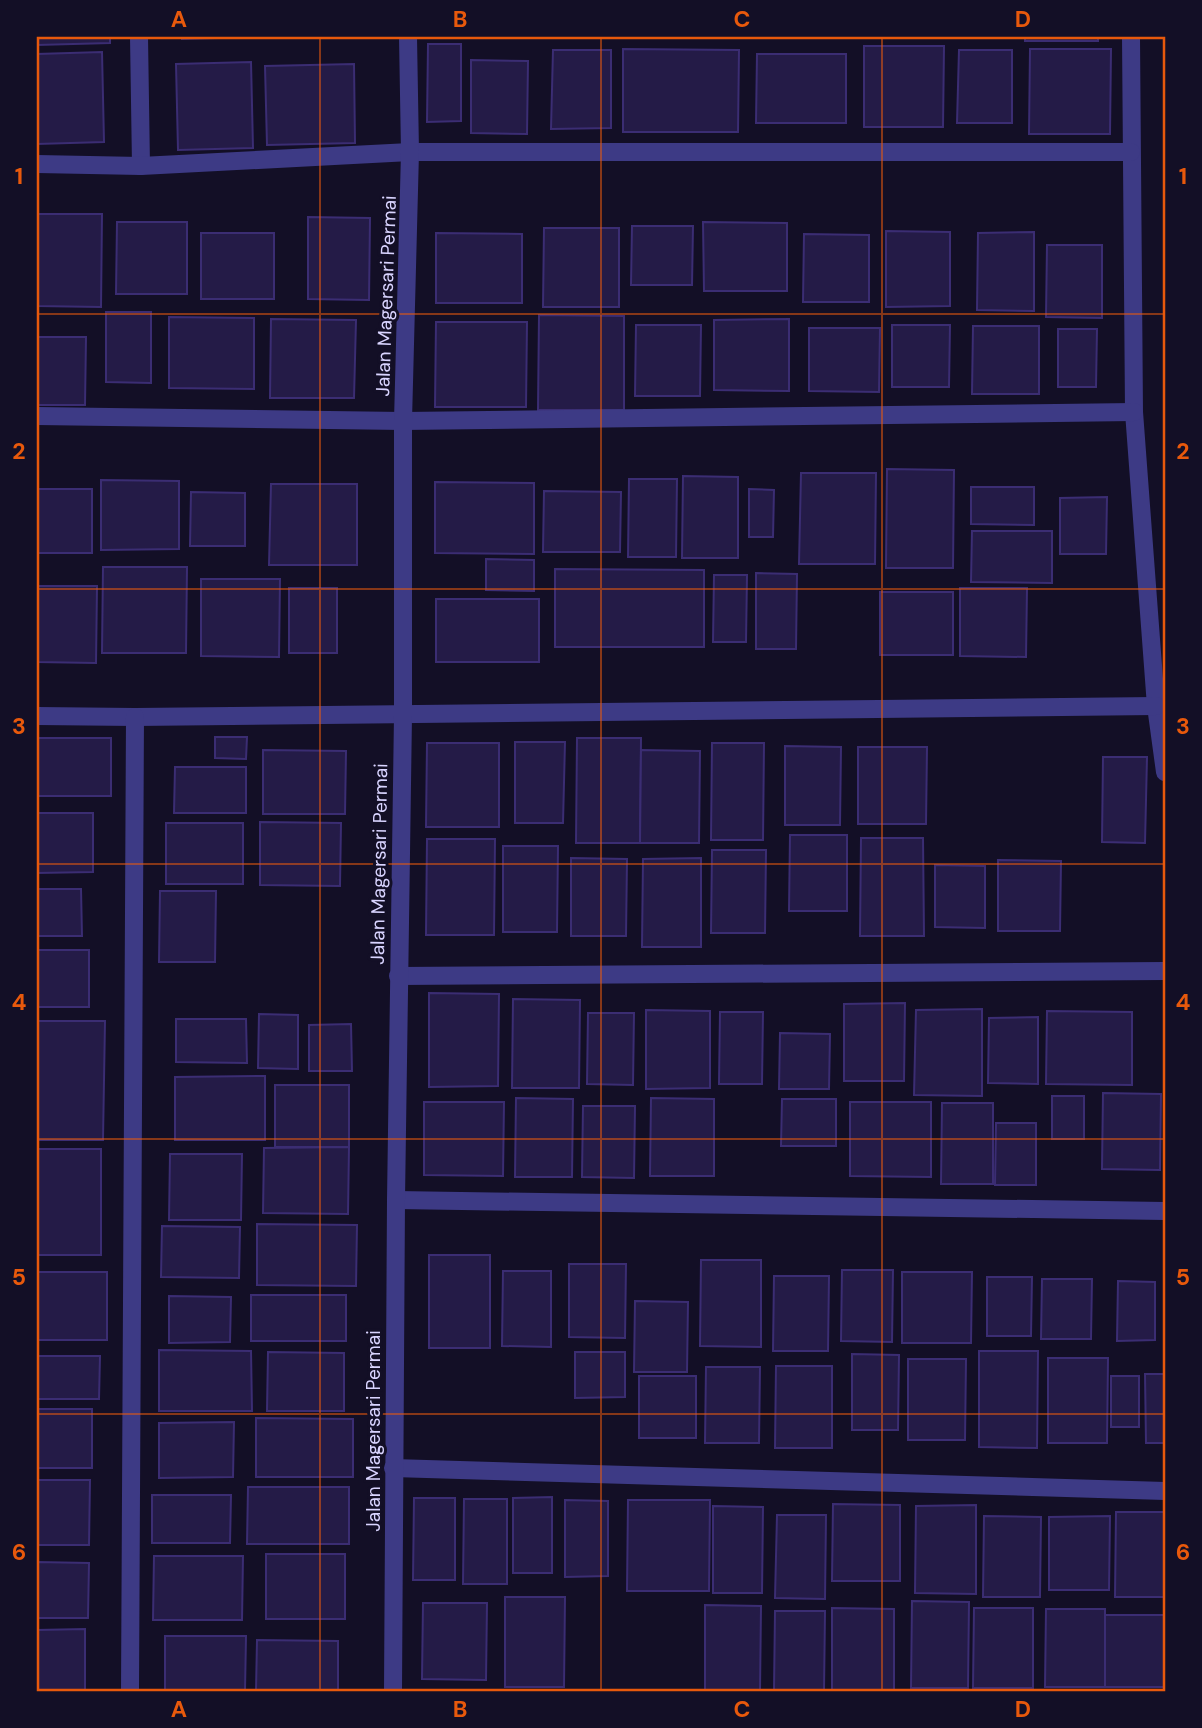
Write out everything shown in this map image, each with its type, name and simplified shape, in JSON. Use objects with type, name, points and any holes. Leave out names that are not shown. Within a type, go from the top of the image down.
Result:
[{"type":"street","points":[[139,37],[141,166]]},
{"type":"street","name":"Jalan Magersari Permai","points":[[393,1691],[398,976],[403,715],[403,421],[411,152],[408,37]]},
{"type":"street","points":[[1131,37],[1134,412],[1156,706],[1165,772]]},
{"type":"street","points":[[37,164],[141,166],[411,152],[1131,152]]},
{"type":"street","points":[[37,416],[403,421],[1134,412]]},
{"type":"street","points":[[37,716],[403,715],[1156,706]]},
{"type":"street","points":[[130,1691],[135,717]]},
{"type":"street","points":[[398,976],[1165,971]]},
{"type":"street","points":[[396,1200],[1165,1211]]},
{"type":"street","points":[[393,1468],[1165,1491]]},
{"type":"building","points":[[37,37],[110,37],[110,43],[37,45]]},
{"type":"building","points":[[182,37],[256,37],[182,39]]},
{"type":"building","points":[[1025,37],[1098,37],[1098,41],[1025,41]]},
{"type":"building","points":[[428,44],[461,44],[461,121],[427,122]]},
{"type":"building","points":[[864,46],[944,46],[943,127],[864,127]]},
{"type":"building","points":[[623,49],[739,50],[738,132],[623,132]]},
{"type":"building","points":[[1030,49],[1111,49],[1110,134],[1029,134]]},
{"type":"building","points":[[553,50],[611,50],[611,128],[551,129]]},
{"type":"building","points":[[959,50],[1012,50],[1012,123],[957,123]]},
{"type":"building","points":[[102,52],[104,142],[37,144],[37,54]]},
{"type":"building","points":[[757,54],[846,54],[846,123],[756,123]]},
{"type":"building","points":[[471,60],[528,61],[527,134],[471,133]]},
{"type":"building","points":[[251,62],[253,148],[178,150],[176,64]]},
{"type":"building","points":[[354,64],[355,143],[267,145],[265,66]]},
{"type":"building","points":[[37,214],[102,214],[101,307],[37,306]]},
{"type":"building","points":[[308,217],[370,218],[369,300],[308,299]]},
{"type":"building","points":[[117,222],[187,222],[187,294],[116,294]]},
{"type":"building","points":[[703,222],[787,223],[787,291],[704,291]]},
{"type":"building","points":[[632,226],[693,226],[692,285],[631,285]]},
{"type":"building","points":[[544,228],[619,228],[619,307],[543,307]]},
{"type":"building","points":[[886,231],[950,232],[950,306],[886,307]]},
{"type":"building","points":[[1034,232],[1034,311],[977,310],[978,233]]},
{"type":"building","points":[[201,233],[274,233],[274,299],[201,299]]},
{"type":"building","points":[[436,233],[522,234],[522,303],[436,303]]},
{"type":"building","points":[[804,234],[869,235],[869,302],[803,302]]},
{"type":"building","points":[[1047,245],[1102,245],[1102,318],[1046,317]]},
{"type":"building","points":[[106,312],[151,312],[151,383],[106,382]]},
{"type":"building","points":[[539,315],[624,316],[624,410],[538,410]]},
{"type":"building","points":[[169,317],[254,318],[254,389],[169,388]]},
{"type":"building","points":[[271,319],[356,320],[354,398],[270,398]]},
{"type":"building","points":[[789,319],[789,391],[714,390],[714,320]]},
{"type":"building","points":[[436,322],[527,322],[526,407],[435,407]]},
{"type":"building","points":[[636,325],[701,325],[700,396],[635,396]]},
{"type":"building","points":[[892,325],[950,325],[949,387],[892,387]]},
{"type":"building","points":[[973,326],[1039,326],[1039,394],[972,394]]},
{"type":"building","points":[[809,328],[880,328],[879,392],[809,391]]},
{"type":"building","points":[[1058,329],[1097,329],[1096,387],[1058,387]]},
{"type":"building","points":[[37,337],[86,337],[85,405],[37,405]]},
{"type":"building","points":[[887,469],[954,470],[953,568],[886,568]]},
{"type":"building","points":[[801,473],[876,473],[875,564],[799,564]]},
{"type":"building","points":[[683,476],[738,477],[738,558],[682,558]]},
{"type":"building","points":[[629,479],[677,479],[676,557],[628,557]]},
{"type":"building","points":[[101,480],[179,481],[179,549],[101,550]]},
{"type":"building","points":[[435,482],[534,483],[534,554],[435,553]]},
{"type":"building","points":[[271,484],[357,484],[357,565],[269,565]]},
{"type":"building","points":[[971,487],[1034,487],[1034,525],[971,524]]},
{"type":"building","points":[[37,489],[92,489],[92,553],[37,553]]},
{"type":"building","points":[[749,489],[774,490],[773,537],[749,537]]},
{"type":"building","points":[[544,491],[621,492],[620,552],[543,552]]},
{"type":"building","points":[[191,492],[245,493],[245,546],[190,546]]},
{"type":"building","points":[[1107,497],[1106,554],[1060,554],[1060,498]]},
{"type":"building","points":[[972,531],[1052,531],[1052,583],[971,582]]},
{"type":"building","points":[[486,559],[534,560],[534,591],[486,590]]},
{"type":"building","points":[[103,567],[187,567],[186,653],[102,653]]},
{"type":"building","points":[[555,569],[704,570],[704,647],[555,647]]},
{"type":"building","points":[[756,573],[797,574],[796,649],[756,649]]},
{"type":"building","points":[[714,575],[747,575],[746,642],[713,642]]},
{"type":"building","points":[[201,579],[280,579],[279,657],[201,656]]},
{"type":"building","points":[[37,586],[97,586],[96,663],[37,662]]},
{"type":"building","points":[[289,588],[337,588],[337,653],[289,653]]},
{"type":"building","points":[[960,588],[1027,588],[1026,657],[960,656]]},
{"type":"building","points":[[880,592],[953,592],[953,655],[880,655]]},
{"type":"building","points":[[436,599],[539,599],[539,662],[436,662]]},
{"type":"building","points":[[215,737],[247,737],[246,759],[215,758]]},
{"type":"building","points":[[37,738],[111,738],[111,796],[37,796]]},
{"type":"building","points":[[577,738],[641,738],[640,843],[576,843]]},
{"type":"building","points":[[515,742],[565,742],[563,823],[515,823]]},
{"type":"building","points":[[427,743],[499,743],[499,827],[426,827]]},
{"type":"building","points":[[712,743],[764,743],[763,840],[711,840]]},
{"type":"building","points":[[785,746],[841,747],[840,825],[785,825]]},
{"type":"building","points":[[858,747],[927,747],[926,824],[858,824]]},
{"type":"building","points":[[263,750],[346,751],[345,814],[263,814]]},
{"type":"building","points":[[641,750],[700,751],[699,843],[640,843]]},
{"type":"building","points":[[1103,757],[1147,757],[1145,843],[1102,842]]},
{"type":"building","points":[[175,767],[246,767],[246,813],[174,813]]},
{"type":"building","points":[[37,813],[93,813],[93,872],[37,873]]},
{"type":"building","points":[[260,822],[341,823],[340,886],[260,885]]},
{"type":"building","points":[[166,823],[243,823],[243,884],[166,884]]},
{"type":"building","points":[[790,835],[847,835],[847,911],[789,911]]},
{"type":"building","points":[[861,838],[923,838],[924,936],[860,936]]},
{"type":"building","points":[[427,839],[495,839],[494,935],[426,935]]},
{"type":"building","points":[[503,846],[558,846],[557,932],[503,932]]},
{"type":"building","points":[[712,850],[766,850],[765,933],[711,933]]},
{"type":"building","points":[[571,858],[627,859],[626,936],[571,936]]},
{"type":"building","points":[[701,858],[701,947],[642,947],[643,859]]},
{"type":"building","points":[[998,860],[1061,861],[1060,931],[998,931]]},
{"type":"building","points":[[935,865],[985,866],[985,928],[935,927]]},
{"type":"building","points":[[37,889],[81,889],[82,936],[37,936]]},
{"type":"building","points":[[160,891],[216,891],[215,962],[159,962]]},
{"type":"building","points":[[37,950],[89,950],[89,1007],[37,1007]]},
{"type":"building","points":[[429,993],[499,994],[498,1086],[429,1087]]},
{"type":"building","points":[[513,999],[580,1000],[579,1088],[512,1088]]},
{"type":"building","points":[[905,1003],[904,1081],[844,1081],[844,1004]]},
{"type":"building","points":[[982,1009],[982,1096],[914,1095],[916,1010]]},
{"type":"building","points":[[646,1010],[710,1011],[710,1088],[646,1089]]},
{"type":"building","points":[[1047,1011],[1132,1012],[1132,1085],[1046,1084]]},
{"type":"building","points":[[720,1012],[763,1012],[762,1084],[719,1084]]},
{"type":"building","points":[[588,1013],[634,1013],[633,1085],[587,1084]]},
{"type":"building","points":[[259,1014],[298,1015],[298,1069],[258,1068]]},
{"type":"building","points":[[1038,1017],[1038,1084],[988,1083],[989,1018]]},
{"type":"building","points":[[176,1019],[246,1019],[247,1063],[176,1062]]},
{"type":"building","points":[[37,1021],[105,1021],[103,1140],[37,1140]]},
{"type":"building","points":[[351,1024],[352,1071],[309,1071],[309,1025]]},
{"type":"building","points":[[780,1033],[830,1034],[829,1089],[779,1089]]},
{"type":"building","points":[[265,1076],[265,1140],[175,1140],[175,1077]]},
{"type":"building","points":[[275,1085],[349,1085],[349,1147],[275,1147]]},
{"type":"building","points":[[1103,1093],[1161,1094],[1160,1170],[1102,1169]]},
{"type":"building","points":[[1052,1096],[1084,1096],[1084,1139],[1052,1139]]},
{"type":"building","points":[[516,1098],[573,1099],[572,1177],[515,1177]]},
{"type":"building","points":[[651,1098],[714,1099],[714,1176],[650,1176]]},
{"type":"building","points":[[782,1099],[836,1099],[836,1146],[781,1146]]},
{"type":"building","points":[[424,1102],[504,1102],[503,1176],[424,1175]]},
{"type":"building","points":[[850,1102],[931,1102],[931,1177],[850,1176]]},
{"type":"building","points":[[942,1103],[993,1103],[993,1184],[941,1184]]},
{"type":"building","points":[[583,1106],[635,1106],[634,1178],[582,1177]]},
{"type":"building","points":[[996,1123],[1036,1123],[1036,1185],[995,1185]]},
{"type":"building","points":[[349,1147],[348,1214],[263,1213],[264,1148]]},
{"type":"building","points":[[37,1149],[101,1149],[101,1255],[37,1255]]},
{"type":"building","points":[[170,1154],[242,1154],[241,1220],[169,1220]]},
{"type":"building","points":[[257,1224],[357,1225],[356,1286],[257,1285]]},
{"type":"building","points":[[162,1226],[240,1227],[239,1278],[161,1277]]},
{"type":"building","points":[[429,1255],[490,1255],[490,1348],[429,1348]]},
{"type":"building","points":[[701,1260],[761,1260],[761,1347],[700,1346]]},
{"type":"building","points":[[569,1264],[626,1264],[625,1338],[569,1337]]},
{"type":"building","points":[[842,1270],[893,1270],[892,1342],[841,1341]]},
{"type":"building","points":[[503,1271],[551,1271],[551,1347],[502,1346]]},
{"type":"building","points":[[37,1272],[107,1272],[107,1340],[37,1340]]},
{"type":"building","points":[[902,1272],[972,1272],[971,1343],[902,1343]]},
{"type":"building","points":[[774,1276],[829,1276],[828,1351],[773,1351]]},
{"type":"building","points":[[987,1277],[1032,1277],[1031,1336],[987,1336]]},
{"type":"building","points":[[1042,1279],[1092,1279],[1091,1339],[1041,1339]]},
{"type":"building","points":[[1118,1281],[1155,1282],[1155,1340],[1117,1341]]},
{"type":"building","points":[[251,1295],[346,1295],[346,1341],[251,1341]]},
{"type":"building","points":[[169,1296],[231,1297],[230,1342],[169,1343]]},
{"type":"building","points":[[635,1301],[688,1302],[687,1372],[634,1372]]},
{"type":"building","points":[[159,1350],[251,1351],[252,1411],[159,1411]]},
{"type":"building","points":[[979,1351],[1038,1351],[1037,1448],[979,1447]]},
{"type":"building","points":[[268,1352],[344,1353],[344,1411],[267,1411]]},
{"type":"building","points":[[575,1352],[625,1352],[625,1397],[575,1398]]},
{"type":"building","points":[[852,1354],[899,1355],[898,1430],[852,1430]]},
{"type":"building","points":[[37,1356],[100,1356],[99,1399],[37,1399]]},
{"type":"building","points":[[1048,1358],[1108,1358],[1107,1443],[1048,1443]]},
{"type":"building","points":[[908,1359],[966,1359],[965,1440],[908,1440]]},
{"type":"building","points":[[776,1366],[832,1366],[832,1448],[775,1448]]},
{"type":"building","points":[[706,1367],[760,1367],[759,1443],[705,1443]]},
{"type":"building","points":[[1145,1374],[1165,1374],[1165,1443],[1146,1443]]},
{"type":"building","points":[[639,1376],[696,1376],[696,1438],[639,1438]]},
{"type":"building","points":[[1111,1376],[1139,1376],[1139,1427],[1111,1427]]},
{"type":"building","points":[[37,1409],[92,1409],[92,1468],[37,1468]]},
{"type":"building","points":[[256,1418],[353,1419],[353,1477],[256,1477]]},
{"type":"building","points":[[234,1422],[233,1477],[159,1478],[159,1423]]},
{"type":"building","points":[[37,1480],[90,1480],[89,1545],[37,1545]]},
{"type":"building","points":[[248,1487],[349,1487],[349,1544],[247,1544]]},
{"type":"building","points":[[152,1495],[231,1495],[230,1543],[152,1543]]},
{"type":"building","points":[[552,1497],[552,1573],[513,1573],[513,1498]]},
{"type":"building","points":[[414,1498],[455,1498],[455,1580],[413,1580]]},
{"type":"building","points":[[464,1499],[507,1499],[507,1584],[463,1584]]},
{"type":"building","points":[[565,1500],[608,1501],[608,1576],[565,1577]]},
{"type":"building","points":[[628,1500],[710,1500],[709,1591],[627,1591]]},
{"type":"building","points":[[833,1504],[900,1505],[900,1581],[832,1581]]},
{"type":"building","points":[[976,1505],[976,1594],[915,1593],[916,1506]]},
{"type":"building","points":[[713,1506],[763,1507],[762,1593],[713,1593]]},
{"type":"building","points":[[1116,1512],[1165,1512],[1165,1597],[1115,1597]]},
{"type":"building","points":[[777,1515],[826,1515],[825,1599],[775,1598]]},
{"type":"building","points":[[984,1516],[1041,1517],[1040,1597],[983,1597]]},
{"type":"building","points":[[1110,1516],[1109,1590],[1049,1590],[1049,1517]]},
{"type":"building","points":[[266,1554],[345,1554],[345,1619],[266,1619]]},
{"type":"building","points":[[154,1556],[243,1556],[242,1620],[153,1620]]},
{"type":"building","points":[[37,1562],[89,1563],[88,1618],[37,1618]]},
{"type":"building","points":[[505,1597],[565,1597],[564,1687],[505,1687]]},
{"type":"building","points":[[912,1601],[969,1602],[968,1688],[911,1688]]},
{"type":"building","points":[[423,1603],[487,1603],[486,1680],[422,1679]]},
{"type":"building","points":[[705,1605],[761,1606],[760,1691],[705,1691]]},
{"type":"building","points":[[832,1608],[894,1609],[894,1691],[832,1691]]},
{"type":"building","points":[[974,1608],[1033,1608],[1033,1688],[973,1688]]},
{"type":"building","points":[[1046,1609],[1105,1609],[1105,1687],[1045,1687]]},
{"type":"building","points":[[775,1611],[825,1611],[824,1691],[774,1691]]},
{"type":"building","points":[[1105,1615],[1165,1615],[1165,1687],[1105,1687]]},
{"type":"building","points":[[85,1629],[85,1691],[37,1691],[37,1630]]},
{"type":"building","points":[[165,1636],[246,1636],[245,1691],[165,1691]]},
{"type":"building","points":[[257,1640],[338,1641],[338,1691],[256,1691]]}]
